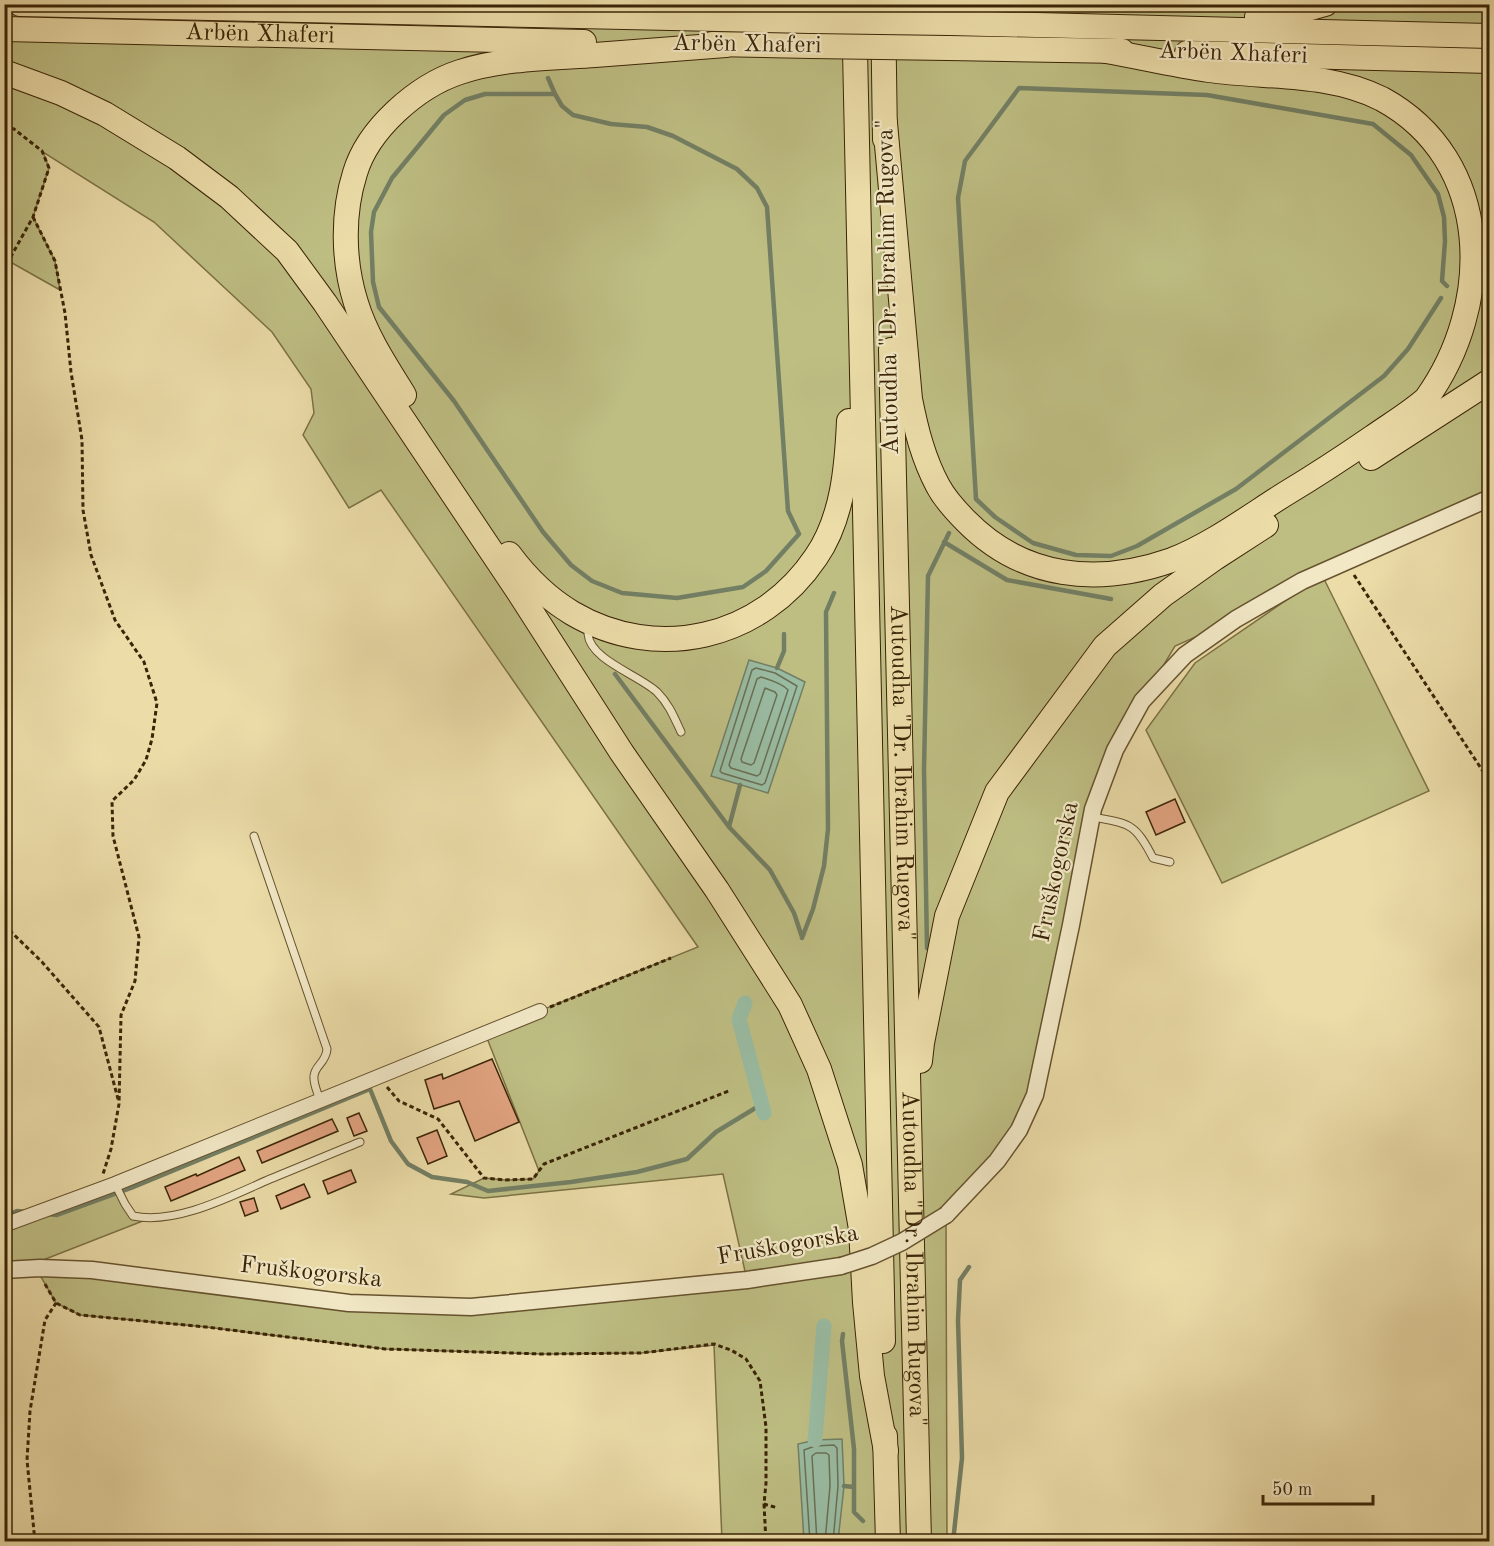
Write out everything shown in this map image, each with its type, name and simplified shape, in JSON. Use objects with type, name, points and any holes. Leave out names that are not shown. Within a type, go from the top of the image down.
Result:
[{"type":"highway","points":[[20,4],[1144,27],[1282,16],[1325,4]]},
{"type":"highway","points":[[577,4],[680,19]]},
{"type":"highway","points":[[854,4],[888,1542]]},
{"type":"highway","name":"Autoudha \"Dr. Ibrahim Rugova\"","points":[[883,4],[919,1542]]},
{"type":"highway","name":"Arbën Xhaferi","points":[[1144,27],[1490,36]]},
{"type":"highway","name":"Arbën Xhaferi","points":[[4,29],[1490,61]]},
{"type":"highway","points":[[726,45],[540,59],[495,64],[459,72],[427,88],[405,103],[380,129],[355,171],[347,207],[348,274],[356,304],[372,342],[439,452],[526,576],[571,612],[593,624],[619,633],[674,639],[704,636],[733,627],[762,610],[791,588],[817,556],[835,517],[847,460],[860,242]]},
{"type":"highway","points":[[885,123],[910,399],[918,438],[940,489],[976,531],[998,548],[1024,562],[1053,571],[1085,575],[1143,569],[1176,558],[1204,544],[1314,477],[1425,399],[1454,365],[1474,331],[1486,294],[1488,258],[1484,226],[1475,194],[1460,165],[1437,138],[1410,116],[1380,98],[1341,85],[1308,78],[1209,70],[1106,51]]},
{"type":"highway","points":[[4,72],[61,93],[96,110],[177,158],[229,196],[287,251],[325,303],[518,591],[622,753],[717,890],[790,1005],[819,1069],[850,1165],[861,1229],[872,1376],[886,1451]]},
{"type":"highway","points":[[911,1159],[922,1043],[947,916],[998,792],[1091,664],[1105,646],[1162,594],[1490,381]]},
{"type":"street","name":"Fruškogorska","points":[[4,1270],[40,1268],[92,1270],[349,1303],[471,1307],[756,1279],[841,1266],[873,1256],[902,1242],[946,1215],[997,1161],[1019,1130],[1035,1095],[1093,808],[1114,750],[1142,701],[1185,655],[1245,614],[1302,581],[1490,498]]},
{"type":"street","points":[[4,1225],[115,1184],[540,1011]]},
{"type":"lane","points":[[593,624],[588,634],[591,647],[601,657],[656,691],[669,705],[681,732]]},
{"type":"lane","points":[[1092,817],[1122,822],[1140,834],[1153,858],[1170,862]]},
{"type":"lane","points":[[254,836],[327,1049],[326,1058],[315,1071],[313,1078],[320,1101]]},
{"type":"lane","points":[[115,1184],[133,1216],[148,1219],[173,1215],[249,1188],[360,1142]]},
{"type":"path","points":[[4,127],[14,129],[42,151],[49,168],[33,217],[4,269]]},
{"type":"path","points":[[33,217],[55,261],[65,313],[71,372],[82,440],[83,510],[91,555],[114,620],[144,662],[157,703],[152,740],[146,760],[134,780],[112,801],[113,836],[139,937],[135,981],[121,1015],[119,1104],[111,1149],[98,1190]]},
{"type":"path","points":[[1345,562],[1490,782]]},
{"type":"path","points":[[4,925],[42,962],[99,1027],[119,1104]]},
{"type":"path","points":[[540,1011],[671,958]]},
{"type":"path","points":[[377,1077],[399,1101],[438,1119],[484,1178],[505,1180],[533,1179],[544,1164],[731,1090]]},
{"type":"path","points":[[40,1268],[40,1275],[56,1303],[80,1315],[384,1348],[543,1354],[630,1353],[714,1344],[731,1350],[746,1359],[760,1381],[766,1427],[764,1504],[766,1542]]},
{"type":"path","points":[[35,1542],[27,1460],[30,1411],[45,1320],[56,1303]]},
{"type":"path","points":[[764,1504],[778,1508]]},
{"type":"shaded area","points":[[5,5],[1489,5],[1489,495],[1236,619],[1175,646],[1142,701],[1109,748],[1019,1130],[946,1215],[947,1541],[722,1541],[714,1345],[641,1353],[543,1354],[385,1349],[206,1327],[80,1315],[56,1303],[40,1275],[40,1268],[471,1307],[747,1280],[723,1174],[484,1198],[451,1194],[484,1178],[533,1179],[539,1171],[485,1033],[698,947],[381,490],[349,508],[303,435],[314,413],[311,389],[272,332],[154,222],[43,152],[49,168],[33,217],[55,261],[60,290],[5,259]]},
{"type":"shaded area","points":[[1323,577],[1429,791],[1222,883],[1146,730],[1195,663]]},
{"type":"shaded area","points":[[115,1184],[133,1216],[148,1219],[20,1269],[5,1270],[5,1225]]},
{"type":"water","points":[[749,660],[777,668],[805,682],[768,793],[711,776]]},
{"type":"water","points":[[842,1439],[844,1486],[838,1541],[804,1541],[798,1444],[815,1440]]},
{"type":"building","points":[[1175,799],[1185,822],[1156,835],[1146,812]]},
{"type":"building","points":[[492,1059],[519,1122],[475,1141],[459,1101],[434,1109],[425,1080],[442,1074],[443,1079]]},
{"type":"building","points":[[359,1113],[367,1131],[354,1136],[347,1118]]},
{"type":"building","points":[[332,1119],[338,1131],[262,1163],[257,1151]]},
{"type":"building","points":[[437,1130],[447,1156],[428,1164],[417,1138]]},
{"type":"building","points":[[239,1157],[245,1170],[171,1201],[165,1187],[196,1174],[197,1176]]},
{"type":"building","points":[[351,1170],[356,1182],[328,1194],[323,1181]]},
{"type":"building","points":[[304,1184],[310,1197],[281,1209],[276,1196]]},
{"type":"building","points":[[254,1198],[258,1211],[245,1216],[240,1202]]},
{"type":"waterway","points":[[548,78],[562,106],[573,115],[611,124],[647,127],[673,136],[737,169],[757,188],[767,207],[788,511],[799,534],[766,571],[743,587],[677,598],[622,593],[592,581],[571,565],[543,532],[454,401],[379,307],[373,282],[371,232],[374,212],[392,178],[444,115],[465,100],[485,94],[555,94]]},
{"type":"waterway","points":[[1441,298],[1408,349],[1384,376],[1236,489],[1137,546],[1111,556],[1076,555],[1033,543],[995,517],[976,499],[958,198],[965,161],[1019,88],[1207,95],[1373,124],[1411,155],[1438,194],[1444,217],[1442,281],[1447,286]]},
{"type":"waterway","points":[[927,948],[924,770],[928,576],[949,533]]},
{"type":"waterway","points":[[944,542],[1007,580],[1111,599]]},
{"type":"waterway","points":[[802,938],[813,909],[824,866],[828,829],[826,612],[834,593]]},
{"type":"waterway","points":[[777,668],[784,651],[784,634]]},
{"type":"waterway","points":[[615,674],[729,827]]},
{"type":"waterway","points":[[740,785],[729,827],[770,870],[794,913],[802,937]]},
{"type":"waterway","points":[[745,1003],[739,1019],[764,1113]]},
{"type":"waterway","points":[[46,1214],[57,1215],[131,1188],[370,1089],[391,1141],[408,1164],[432,1177],[467,1182],[488,1191],[637,1172],[687,1159],[716,1132],[762,1104]]},
{"type":"waterway","points":[[4,1216],[17,1211],[26,1212]]},
{"type":"waterway","points":[[953,1542],[962,1458],[958,1320],[960,1280],[969,1267]]},
{"type":"waterway","points":[[815,1440],[824,1326]]},
{"type":"waterway","points":[[843,1334],[854,1449],[854,1487],[844,1486]]},
{"type":"waterway","points":[[854,1487],[854,1512],[863,1521]]}]
